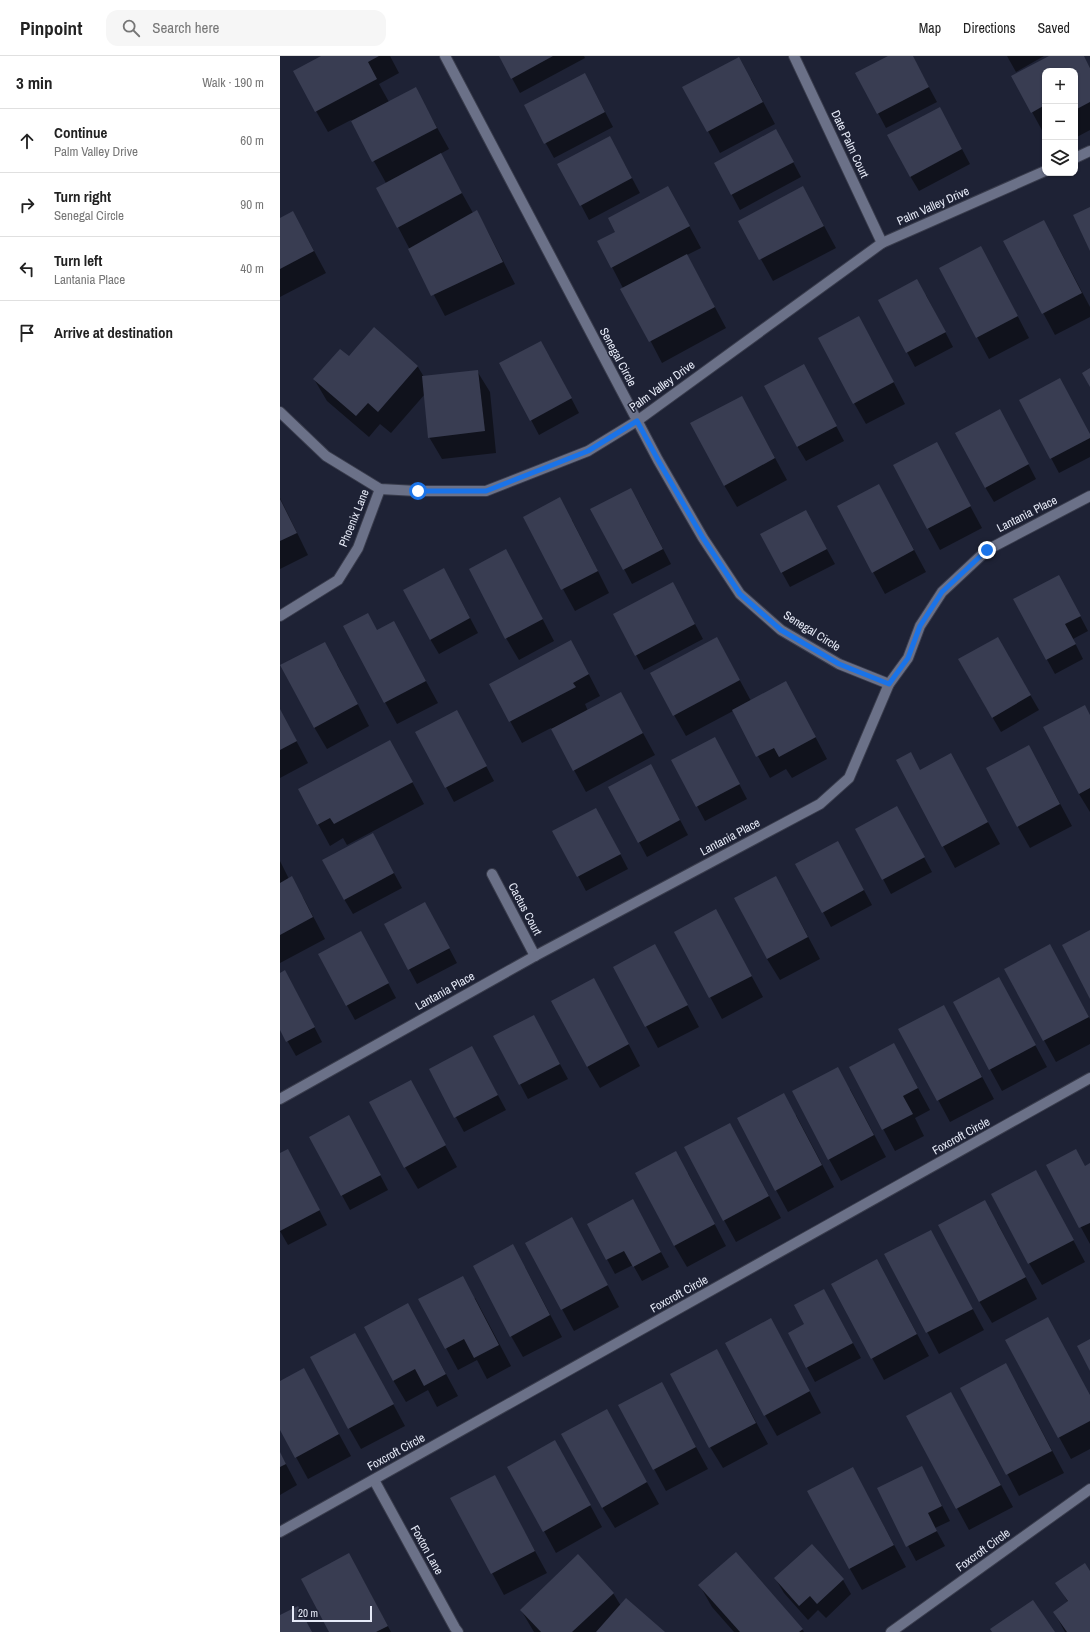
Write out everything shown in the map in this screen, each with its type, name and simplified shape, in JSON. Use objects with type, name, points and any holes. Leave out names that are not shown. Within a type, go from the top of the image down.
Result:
[{"type":"street","name":"Senegal Circle","points":[[445,56],[658,460],[703,538],[740,594],[781,630],[839,664],[889,684]]},
{"type":"street","name":"Date Palm Court","points":[[794,56],[882,243]]},
{"type":"street","points":[[1078,157],[1090,152]]},
{"type":"street","name":"Palm Valley Drive","points":[[280,412],[326,456],[380,489],[418,491],[486,491],[588,451],[637,421],[882,243],[1042,172]]},
{"type":"street","name":"Phoenix Lane","points":[[280,616],[338,580],[358,548],[380,489]]},
{"type":"street","name":"Lantania Place","points":[[280,1099],[535,956],[820,804],[849,778],[889,684],[908,658],[920,626],[942,592],[987,550],[1090,496]]},
{"type":"street","name":"Cactus Court","points":[[492,874],[535,956]]},
{"type":"street","name":"Foxcroft Circle","points":[[280,1532],[1090,1078]]},
{"type":"street","name":"Foxton Lane","points":[[374,1480],[458,1632]]},
{"type":"street","name":"Foxcroft Circle","points":[[891,1632],[1090,1489]]},
{"type":"building","points":[[321,56],[379,56],[368,62],[377,79],[315,112],[293,71]]},
{"type":"building","points":[[499,56],[553,56],[511,79]]},
{"type":"building","points":[[888,56],[913,56],[929,87],[877,114],[855,73]]},
{"type":"building","points":[[1049,56],[1084,56],[1090,68],[1090,102],[1078,108],[1078,68],[1042,68],[1042,107],[1031,113],[1011,76]]},
{"type":"building","points":[[739,57],[763,102],[707,132],[682,87]]},
{"type":"building","points":[[585,73],[605,112],[544,144],[524,105]]},
{"type":"building","points":[[416,87],[437,128],[372,162],[351,121]]},
{"type":"building","points":[[940,107],[962,149],[910,177],[887,135]]},
{"type":"building","points":[[776,129],[794,162],[731,195],[714,163]]},
{"type":"building","points":[[610,136],[632,178],[580,206],[557,164]]},
{"type":"building","points":[[441,153],[462,193],[397,228],[376,188]]},
{"type":"building","points":[[668,186],[690,226],[611,268],[597,241],[615,232],[608,218]]},
{"type":"building","points":[[803,186],[824,226],[759,260],[738,221]]},
{"type":"building","points":[[1090,207],[1090,251],[1073,215]]},
{"type":"building","points":[[477,210],[503,262],[431,296],[408,249]]},
{"type":"building","points":[[293,211],[314,251],[280,269],[280,218]]},
{"type":"building","points":[[1044,220],[1082,293],[1042,314],[1003,241]]},
{"type":"building","points":[[981,246],[1018,316],[976,338],[939,268]]},
{"type":"building","points":[[687,254],[715,307],[649,342],[620,289]]},
{"type":"building","points":[[917,279],[946,332],[906,353],[878,300]]},
{"type":"building","points":[[859,316],[894,382],[853,404],[818,338]]},
{"type":"building","points":[[374,327],[418,366],[378,412],[368,403],[356,416],[313,379],[340,349],[349,356]]},
{"type":"building","points":[[541,341],[572,398],[530,421],[499,363]]},
{"type":"building","points":[[804,364],[837,426],[797,447],[764,386]]},
{"type":"building","points":[[1090,368],[1090,387],[1082,373]]},
{"type":"building","points":[[478,370],[485,431],[428,438],[422,376]]},
{"type":"building","points":[[1060,378],[1090,434],[1090,438],[1050,459],[1019,400]]},
{"type":"building","points":[[742,396],[775,458],[724,486],[690,423]]},
{"type":"building","points":[[1000,409],[1029,464],[985,488],[955,433]]},
{"type":"building","points":[[937,442],[971,506],[927,529],[893,465]]},
{"type":"building","points":[[879,484],[914,550],[872,573],[837,506]]},
{"type":"building","points":[[631,488],[663,549],[623,570],[590,509]]},
{"type":"building","points":[[560,497],[598,571],[561,590],[523,517]]},
{"type":"building","points":[[280,499],[297,533],[280,541]]},
{"type":"building","points":[[806,510],[827,549],[781,573],[760,534]]},
{"type":"building","points":[[506,549],[543,619],[505,639],[469,569]]},
{"type":"building","points":[[444,568],[470,618],[430,640],[403,590]]},
{"type":"building","points":[[1059,575],[1081,616],[1065,624],[1076,644],[1046,660],[1013,599]]},
{"type":"building","points":[[673,582],[695,624],[635,656],[613,614]]},
{"type":"building","points":[[368,613],[377,630],[394,621],[426,681],[384,703],[343,626]]},
{"type":"building","points":[[717,637],[740,680],[673,716],[650,673]]},
{"type":"building","points":[[998,637],[1031,695],[992,718],[958,659]]},
{"type":"building","points":[[571,640],[589,674],[573,683],[576,687],[509,722],[489,684]]},
{"type":"building","points":[[325,642],[358,704],[314,728],[280,665]]},
{"type":"building","points":[[786,681],[816,737],[779,757],[774,748],[756,757],[732,710]]},
{"type":"building","points":[[621,692],[643,733],[573,771],[551,729]]},
{"type":"building","points":[[1085,705],[1090,715],[1090,788],[1079,794],[1043,727]]},
{"type":"building","points":[[280,709],[297,741],[280,750]]},
{"type":"building","points":[[457,710],[487,766],[445,788],[415,732]]},
{"type":"building","points":[[715,737],[740,784],[696,807],[671,760]]},
{"type":"building","points":[[390,740],[413,782],[334,824],[330,818],[317,825],[298,789]]},
{"type":"building","points":[[1029,745],[1060,804],[1017,827],[986,768]]},
{"type":"building","points":[[911,752],[920,770],[951,753],[988,822],[942,847],[896,760]]},
{"type":"building","points":[[651,764],[680,820],[638,843],[608,787]]},
{"type":"building","points":[[897,806],[925,857],[882,880],[855,829]]},
{"type":"building","points":[[596,808],[621,854],[577,877],[552,831]]},
{"type":"building","points":[[373,833],[394,873],[344,900],[322,860]]},
{"type":"building","points":[[838,841],[864,890],[822,913],[795,864]]},
{"type":"building","points":[[292,876],[313,917],[280,935],[280,883]]},
{"type":"building","points":[[776,876],[808,937],[767,959],[734,898]]},
{"type":"building","points":[[425,902],[450,948],[408,970],[384,924]]},
{"type":"building","points":[[716,909],[752,976],[709,998],[674,932]]},
{"type":"building","points":[[1090,930],[1090,999],[1062,945]]},
{"type":"building","points":[[361,931],[389,983],[346,1006],[318,954]]},
{"type":"building","points":[[655,944],[688,1005],[645,1027],[613,967]]},
{"type":"building","points":[[1050,944],[1089,1017],[1043,1041],[1004,969]]},
{"type":"building","points":[[285,970],[315,1027],[286,1042],[280,1030],[280,973]]},
{"type":"building","points":[[999,977],[1036,1045],[989,1070],[953,1002]]},
{"type":"building","points":[[594,978],[629,1044],[587,1067],[551,1001]]},
{"type":"building","points":[[944,1005],[982,1077],[937,1101],[898,1029]]},
{"type":"building","points":[[534,1015],[560,1064],[519,1085],[493,1036]]},
{"type":"building","points":[[894,1043],[918,1088],[903,1096],[913,1114],[882,1130],[849,1067]]},
{"type":"building","points":[[472,1046],[498,1095],[454,1118],[429,1069]]},
{"type":"building","points":[[838,1067],[874,1135],[828,1160],[792,1091]]},
{"type":"building","points":[[411,1080],[446,1145],[404,1168],[369,1102]]},
{"type":"building","points":[[784,1093],[822,1165],[775,1191],[737,1118]]},
{"type":"building","points":[[349,1115],[381,1175],[341,1196],[309,1137]]},
{"type":"building","points":[[730,1123],[769,1196],[723,1221],[684,1147]]},
{"type":"building","points":[[288,1149],[320,1210],[280,1231],[280,1153]]},
{"type":"building","points":[[1076,1149],[1085,1166],[1090,1163],[1090,1223],[1079,1228],[1046,1165]]},
{"type":"building","points":[[676,1151],[715,1224],[674,1246],[635,1173]]},
{"type":"building","points":[[1036,1170],[1074,1240],[1028,1264],[991,1194]]},
{"type":"building","points":[[633,1199],[661,1252],[633,1267],[624,1251],[606,1260],[587,1224]]},
{"type":"building","points":[[985,1200],[1026,1277],[979,1302],[938,1225]]},
{"type":"building","points":[[572,1217],[608,1285],[561,1310],[525,1243]]},
{"type":"building","points":[[931,1230],[973,1309],[926,1333],[884,1254]]},
{"type":"building","points":[[513,1244],[550,1315],[510,1337],[473,1266]]},
{"type":"building","points":[[877,1259],[917,1334],[871,1359],[831,1284]]},
{"type":"building","points":[[463,1276],[499,1345],[474,1358],[464,1339],[445,1349],[418,1299]]},
{"type":"building","points":[[824,1289],[853,1343],[806,1368],[788,1333],[804,1324],[794,1305]]},
{"type":"building","points":[[408,1303],[446,1374],[424,1386],[415,1369],[393,1381],[364,1327]]},
{"type":"building","points":[[1048,1317],[1090,1395],[1090,1421],[1058,1438],[1005,1340]]},
{"type":"building","points":[[771,1318],[810,1391],[764,1416],[725,1343]]},
{"type":"building","points":[[355,1333],[394,1404],[348,1429],[310,1357]]},
{"type":"building","points":[[1090,1339],[1090,1371],[1077,1346]]},
{"type":"building","points":[[717,1349],[756,1423],[709,1448],[670,1374]]},
{"type":"building","points":[[1006,1363],[1052,1451],[1006,1475],[960,1388]]},
{"type":"building","points":[[304,1368],[339,1434],[295,1458],[280,1430],[280,1381]]},
{"type":"building","points":[[662,1382],[696,1447],[653,1470],[618,1405]]},
{"type":"building","points":[[951,1392],[1001,1485],[956,1509],[906,1416]]},
{"type":"building","points":[[607,1409],[647,1482],[602,1508],[561,1434]]},
{"type":"building","points":[[555,1440],[591,1505],[543,1532],[507,1467]]},
{"type":"building","points":[[280,1452],[286,1464],[280,1467]]},
{"type":"building","points":[[922,1466],[942,1506],[928,1513],[937,1531],[906,1547],[877,1488]]},
{"type":"building","points":[[853,1467],[894,1545],[849,1569],[807,1491]]},
{"type":"building","points":[[495,1475],[535,1551],[491,1574],[450,1498]]},
{"type":"building","points":[[812,1544],[844,1579],[817,1604],[810,1596],[799,1606],[774,1578]]},
{"type":"building","points":[[736,1552],[803,1629],[799,1632],[740,1632],[698,1585]]},
{"type":"building","points":[[349,1553],[388,1626],[376,1632],[329,1632],[301,1579]]},
{"type":"building","points":[[578,1554],[614,1593],[572,1632],[541,1632],[520,1610]]},
{"type":"building","points":[[1085,1563],[1090,1571],[1090,1632],[1067,1632],[1053,1612],[1068,1601],[1055,1583]]},
{"type":"building","points":[[626,1598],[665,1632],[596,1632]]},
{"type":"building","points":[[1033,1600],[1055,1632],[992,1632],[990,1629]]},
{"type":"building","points":[[298,1606],[312,1632],[280,1632],[280,1615]]},
{"type":"route","points":[[418,491],[486,491],[588,451],[637,421],[703,538],[740,594],[781,630],[839,664],[889,684],[908,658],[920,626],[942,592],[987,550]]}]
